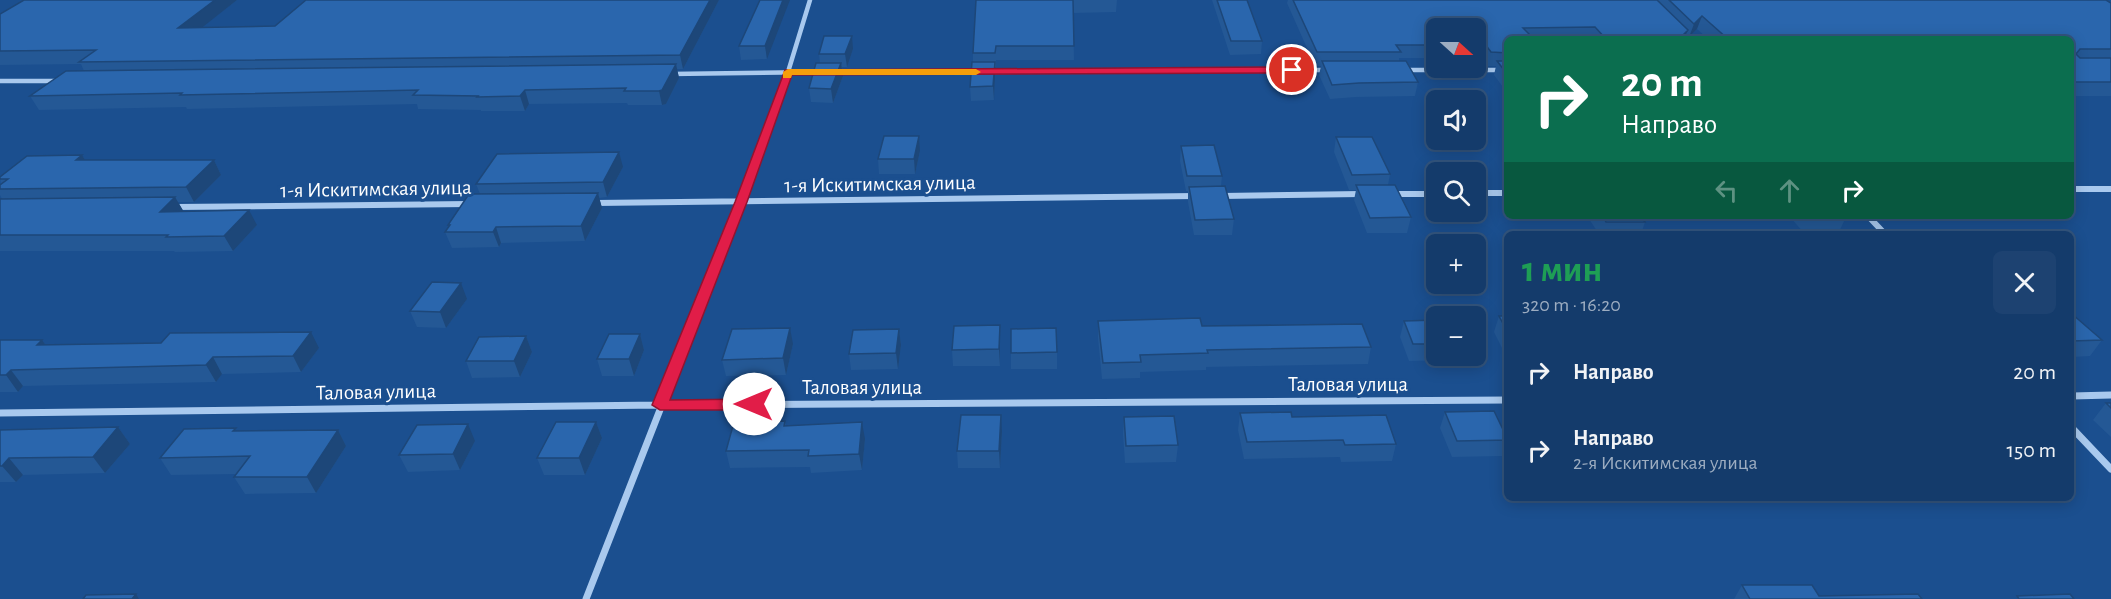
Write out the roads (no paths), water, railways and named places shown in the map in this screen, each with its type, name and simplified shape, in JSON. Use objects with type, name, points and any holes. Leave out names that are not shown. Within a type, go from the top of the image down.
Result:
[{"type":"street","points":[[586,599],[741,202],[788,72],[810,0]]},
{"type":"street","points":[[669,74],[1340,70]]},
{"type":"street","points":[[1400,70],[1504,70]]},
{"type":"street","points":[[0,81],[72,80]]},
{"type":"street","points":[[2074,189],[2111,189]]},
{"type":"street","points":[[1486,193],[1504,193]]},
{"type":"street","name":"1-я Искитимская улица","points":[[586,203],[1365,194]]},
{"type":"street","points":[[1389,194],[1426,194]]},
{"type":"street","name":"1-я Искитимская улица","points":[[167,207],[478,204]]},
{"type":"street","points":[[1871,219],[1883,231]]},
{"type":"street","points":[[2074,396],[2111,395]]},
{"type":"street","name":"Таловая улица","points":[[0,413],[660,405],[1504,400]]},
{"type":"street","points":[[2074,430],[2111,469]]}]
